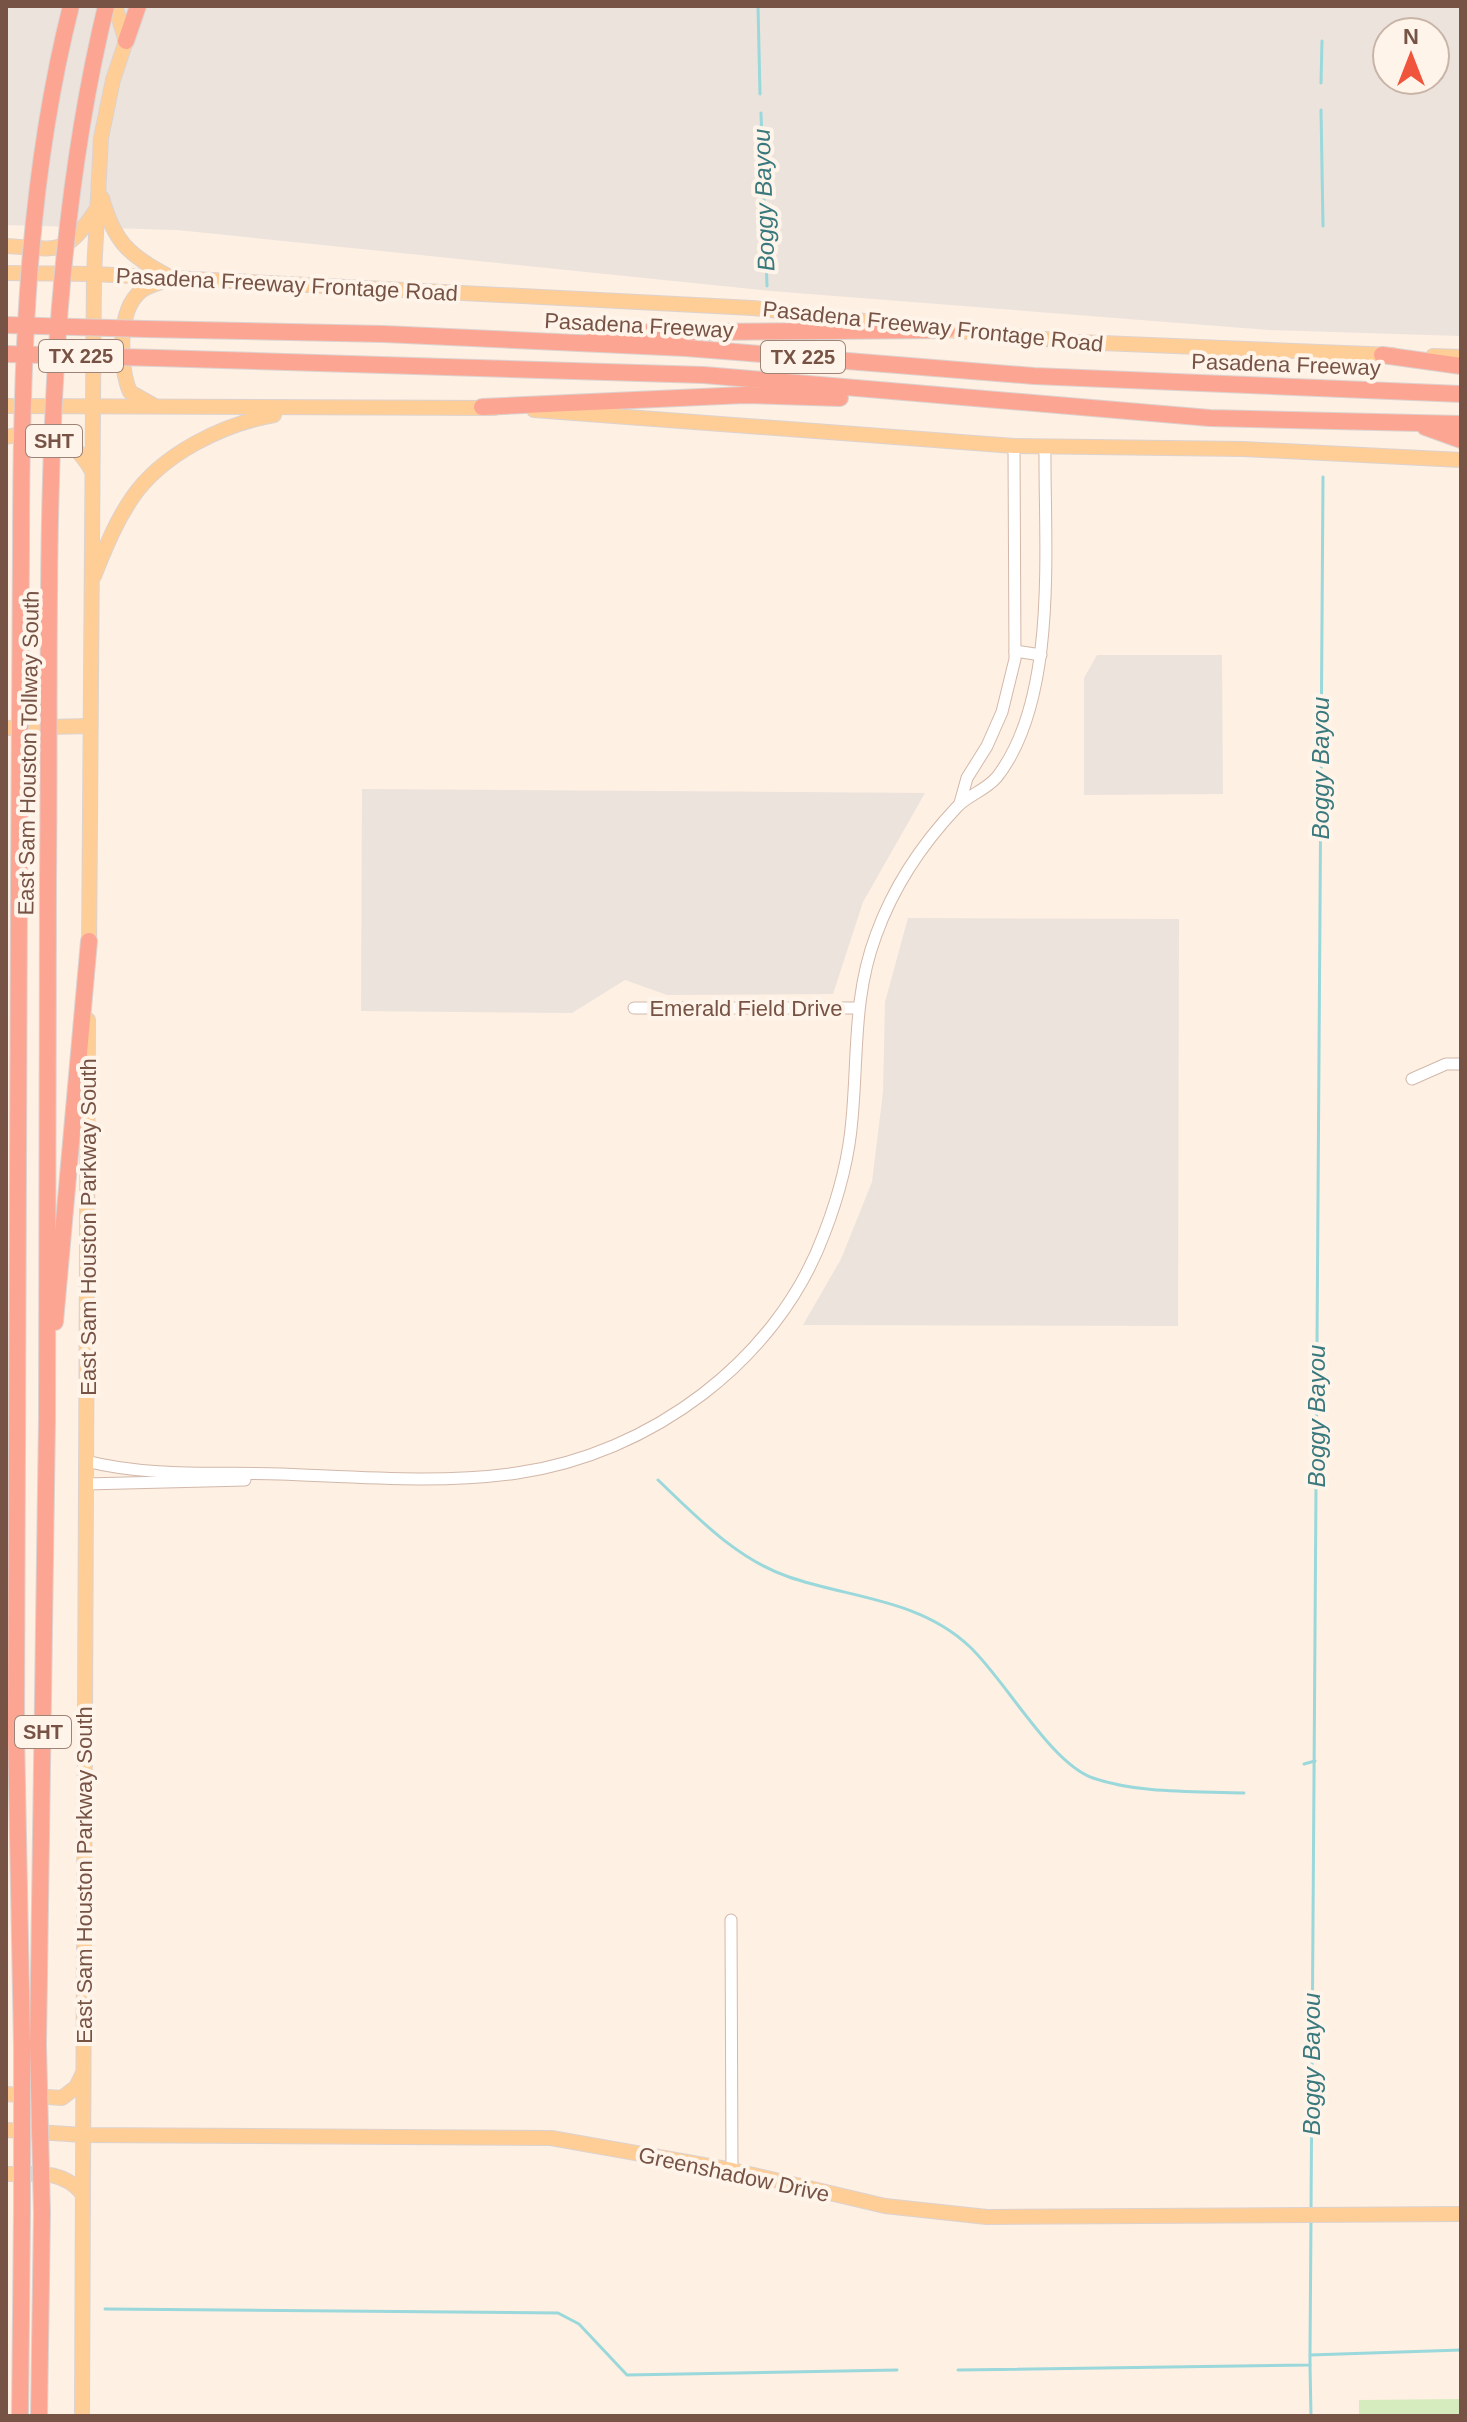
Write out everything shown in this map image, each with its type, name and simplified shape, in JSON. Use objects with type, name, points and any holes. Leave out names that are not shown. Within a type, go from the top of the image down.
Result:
[{"type":"highway","name":"East Sam Houston Tollway South","points":[[39,2416],[42,2213],[30,2045],[16,1732],[22,356],[43,150],[71,6]]},
{"type":"highway","name":"East Sam Houston Tollway South","points":[[20,2416],[22,2213],[30,2045],[47,1419],[48,879],[56,357],[66,225],[83,113],[106,6]]},
{"type":"highway","points":[[126,41],[138,6]]},
{"type":"highway","name":"Pasadena Freeway","points":[[6,325],[384,334],[686,348],[1034,376],[1461,394]]},
{"type":"highway","points":[[384,334],[947,330]]},
{"type":"highway","name":"TX 225","points":[[6,354],[704,375],[1210,418],[1461,424]]},
{"type":"highway","points":[[1382,355],[1461,366]]},
{"type":"highway","points":[[482,407],[745,395],[835,398],[888,393]]},
{"type":"highway","points":[[1416,423],[1461,440]]},
{"type":"highway","points":[[47,1419],[89,941]]},
{"type":"highway","points":[[6,1468],[16,1493]]},
{"type":"main road","points":[[115,6],[126,41]]},
{"type":"main road","name":"East Sam Houston Parkway South","points":[[82,2416],[94,274],[101,138],[113,80],[126,41]]},
{"type":"main road","points":[[99,186],[111,227],[121,243],[139,261],[172,278]]},
{"type":"main road","points":[[6,246],[53,249],[77,240],[98,207]]},
{"type":"main road","name":"Pasadena Freeway Frontage Road","points":[[6,273],[94,274],[753,308],[1077,342],[1461,357]]},
{"type":"main road","points":[[167,409],[141,400],[130,392],[120,360],[135,297],[145,288],[172,278]]},
{"type":"main road","points":[[6,406],[167,409],[482,407],[1014,446],[1325,453],[1461,460]]},
{"type":"main road","points":[[91,584],[114,527],[134,496],[158,470],[185,450],[246,420],[312,409]]},
{"type":"main road","points":[[6,437],[22,434],[64,438],[77,446],[92,472]]},
{"type":"main road","points":[[6,728],[90,726]]},
{"type":"main road","points":[[6,2094],[62,2098],[76,2087],[83,2073]]},
{"type":"main road","name":"Greenshadow Drive","points":[[6,2130],[83,2135],[551,2138],[732,2170],[885,2206],[987,2217],[1461,2214]]},
{"type":"main road","points":[[6,2174],[57,2174],[72,2180],[82,2193]]},
{"type":"street","points":[[960,803],[967,778],[987,746],[1002,712],[1015,651],[1014,446]]},
{"type":"street","points":[[86,1484],[317,1476],[488,1476],[547,1467],[626,1441],[673,1415],[712,1386],[775,1321],[798,1288],[824,1234],[843,1173],[851,1131],[857,1008],[875,936],[894,895],[919,854],[960,803],[989,786],[1009,758],[1026,721],[1041,655],[1045,447]]},
{"type":"street","points":[[1015,651],[1041,655]]},
{"type":"street","name":"Emerald Field Drive","points":[[634,1008],[857,1008]]},
{"type":"street","points":[[1412,1079],[1446,1064],[1461,1064]]},
{"type":"street","points":[[86,1461],[129,1468],[317,1476]]},
{"type":"street","points":[[731,1920],[732,2170]]},
{"type":"shaded area","points":[[6,6],[1461,6],[1461,336],[1269,330],[771,291],[177,230],[6,225]]},
{"type":"shaded area","points":[[1097,655],[1222,655],[1223,794],[1084,795],[1084,678]]},
{"type":"shaded area","points":[[362,789],[925,793],[863,902],[833,994],[667,995],[625,980],[572,1013],[361,1011]]},
{"type":"shaded area","points":[[908,918],[1179,919],[1178,1326],[803,1325],[841,1259],[872,1182],[883,1092],[885,1002]]},
{"type":"green space","points":[[1461,2399],[1461,2416],[1359,2416],[1359,2400]]},
{"type":"waterway","name":"Boggy Bayou","points":[[758,6],[760,94]]},
{"type":"waterway","name":"Boggy Bayou","points":[[1321,83],[1322,41]]},
{"type":"waterway","name":"Boggy Bayou","points":[[1321,110],[1323,226]]},
{"type":"waterway","name":"Boggy Bayou","points":[[761,113],[767,286]]},
{"type":"waterway","name":"Boggy Bayou","points":[[1311,2211],[1323,477]]},
{"type":"waterway","points":[[658,1480],[718,1536],[770,1569],[812,1584],[906,1609],[949,1630],[983,1660],[1060,1756],[1093,1778],[1130,1787],[1168,1791],[1244,1793]]},
{"type":"waterway","points":[[1304,1764],[1315,1761]]},
{"type":"waterway","name":"Boggy Bayou","points":[[1310,2355],[1311,2219]]},
{"type":"waterway","points":[[105,2309],[558,2313],[579,2324],[627,2375],[897,2370]]},
{"type":"waterway","points":[[958,2370],[1310,2365],[1310,2355],[1461,2350]]},
{"type":"waterway","points":[[1310,2365],[1311,2416]]}]
